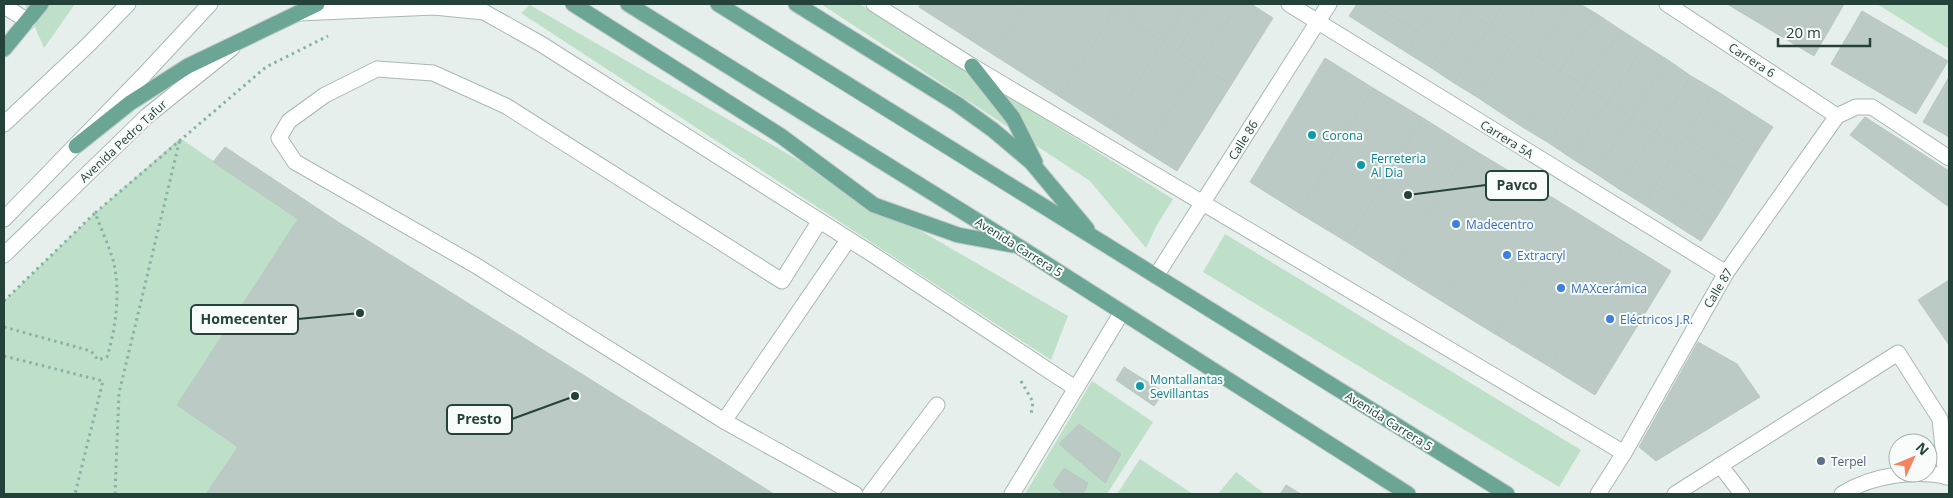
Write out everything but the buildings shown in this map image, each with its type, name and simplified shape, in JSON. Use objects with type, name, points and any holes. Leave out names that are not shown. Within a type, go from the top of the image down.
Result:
[{"type":"main road","points":[[4,49],[41,4]]},
{"type":"main road","points":[[76,146],[130,103],[188,66],[316,4]]},
{"type":"main road","points":[[568,4],[578,7],[781,136],[874,205],[958,235],[1018,246]]},
{"type":"main road","name":"Avenida Carrera 5","points":[[628,4],[1018,246],[1408,494]]},
{"type":"main road","name":"Avenida Carrera 5","points":[[718,4],[1507,494]]},
{"type":"main road","name":"Avenida Carrera 5","points":[[796,4],[957,104],[993,130],[1031,162],[1092,236]]},
{"type":"main road","points":[[972,66],[1013,118],[1040,173]]},
{"type":"street","points":[[4,124],[88,45],[128,4]]},
{"type":"street","points":[[4,219],[210,4]]},
{"type":"street","points":[[874,4],[972,66],[1624,453]]},
{"type":"street","name":"Carrera 5A","points":[[1289,4],[1726,273]]},
{"type":"street","name":"Calle 86","points":[[1156,276],[1329,4]]},
{"type":"street","name":"Carrera 6","points":[[1667,4],[1837,116]]},
{"type":"street","points":[[4,6],[28,21]]},
{"type":"street","points":[[294,13],[434,7],[484,12],[541,44],[1075,388]]},
{"type":"street","name":"Avenida Pedro Tafur","points":[[4,255],[147,116],[249,35]]},
{"type":"street","points":[[819,222],[782,281],[506,106],[433,73],[377,69],[325,95],[289,121],[279,138],[295,162],[475,265],[724,421],[855,494]]},
{"type":"street","points":[[1837,116],[1856,107],[1872,107],[1949,158]]},
{"type":"street","name":"Calle 87","points":[[1598,494],[1624,453],[1726,273],[1837,116]]},
{"type":"street","points":[[724,421],[848,240]]},
{"type":"street","points":[[1012,494],[1122,312]]},
{"type":"street","points":[[1674,494],[1898,353],[1940,420],[1948,477],[1925,474],[1885,478],[1865,483],[1842,494]]},
{"type":"street","points":[[870,494],[937,405]]},
{"type":"street","points":[[1720,465],[1742,494]]},
{"type":"path","points":[[4,302],[95,212],[266,67],[332,34]]},
{"type":"path","points":[[115,494],[119,393],[180,138]]},
{"type":"path","points":[[4,327],[91,351],[98,360],[107,357],[112,340],[117,289],[113,261],[95,212]]},
{"type":"path","points":[[4,356],[104,381],[75,494]]},
{"type":"path","points":[[1019,376],[1033,402],[1030,417]]},
{"type":"green space","points":[[25,4],[75,4],[44,48]]},
{"type":"green space","points":[[821,4],[860,4],[1173,199],[1146,248],[1090,181]]},
{"type":"green space","points":[[1877,4],[1949,4],[1949,49]]},
{"type":"green space","points":[[530,5],[1068,316],[1051,360],[521,13]]},
{"type":"green space","points":[[180,138],[298,219],[177,405],[238,447],[206,494],[4,494],[4,301],[95,213]]},
{"type":"green space","points":[[1225,234],[1581,450],[1559,487],[1203,272]]},
{"type":"green space","points":[[1092,381],[1153,422],[1107,494],[1025,494]]},
{"type":"green space","points":[[1140,459],[1193,494],[1117,494]]},
{"type":"green space","points":[[1236,472],[1265,494],[1218,494]]},
{"type":"place","name":"Corona","points":[[1312,135]]},
{"type":"place","name":"Ferreteria Al Dia","points":[[1361,165]]},
{"type":"place","name":"Pavco","points":[[1408,195]]},
{"type":"place","name":"Madecentro","points":[[1456,224]]},
{"type":"place","name":"Extracryl","points":[[1507,255]]},
{"type":"place","name":"MAXcerámica","points":[[1561,288]]},
{"type":"place","name":"Homecenter","points":[[360,313]]},
{"type":"place","name":"Eléctricos J.R.","points":[[1610,319]]},
{"type":"place","name":"Montallantas Sevillantas","points":[[1140,386]]},
{"type":"place","name":"Presto","points":[[575,396]]},
{"type":"place","name":"Terpel","points":[[1821,461]]}]
